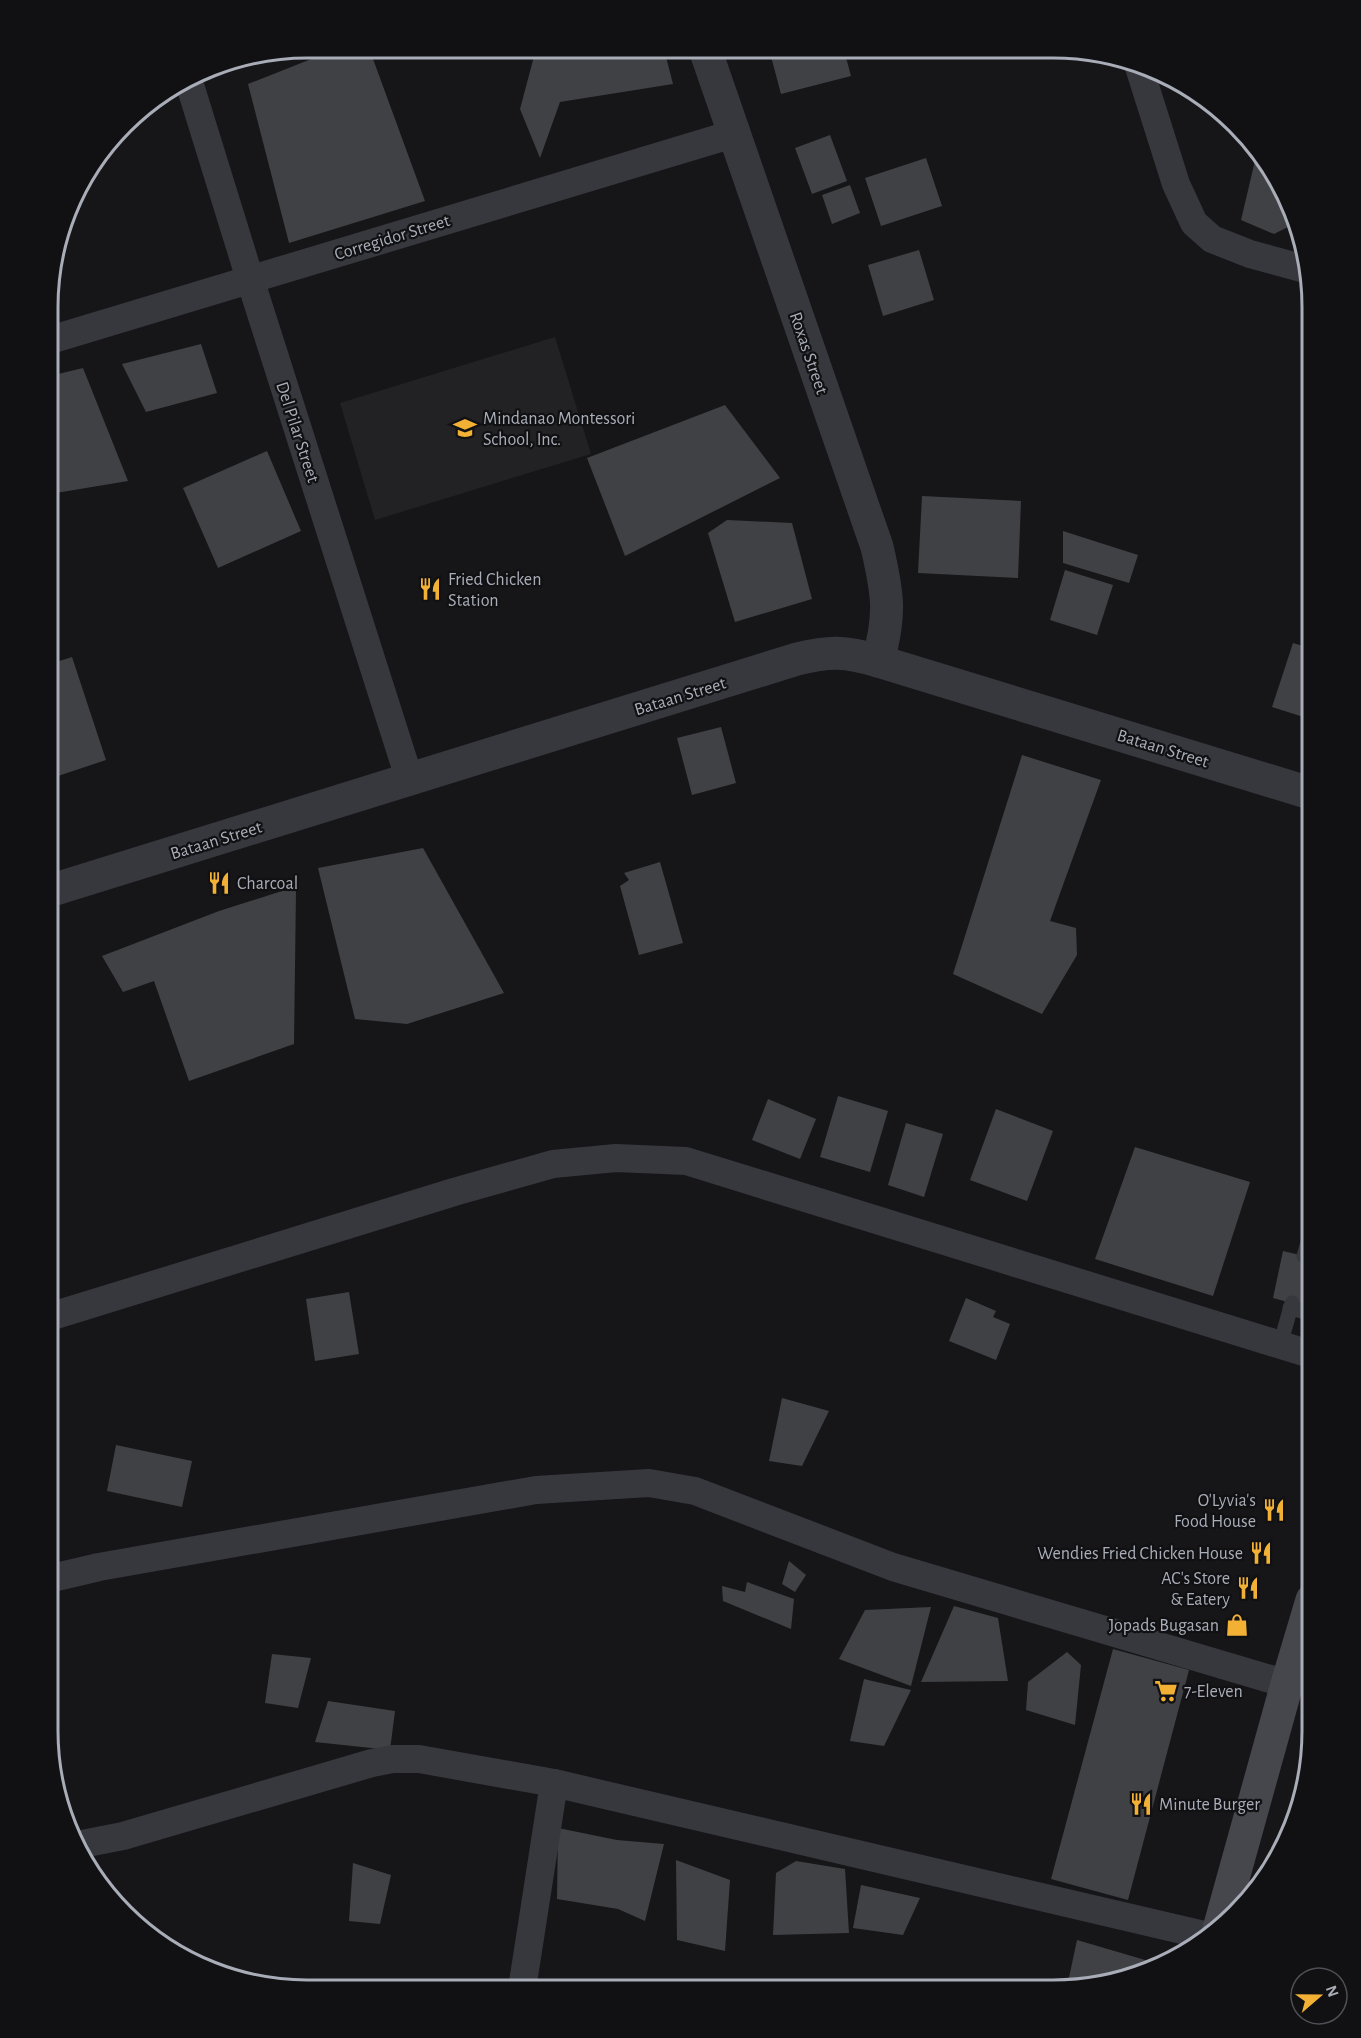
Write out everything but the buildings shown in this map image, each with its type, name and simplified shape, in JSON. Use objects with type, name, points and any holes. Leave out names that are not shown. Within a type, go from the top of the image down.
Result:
[{"type":"main road","points":[[1223,1913],[1302,1634]]},
{"type":"street","name":"Roxas Street","points":[[708,58],[877,547],[885,580],[888,606],[886,633],[878,661]]},
{"type":"street","points":[[1141,74],[1176,184],[1194,223],[1212,239],[1250,254],[1299,267]]},
{"type":"street","name":"Del Pilar Street","points":[[191,88],[249,279],[410,781]]},
{"type":"street","name":"Corregidor Street","points":[[58,338],[733,134]]},
{"type":"street","name":"Bataan Street","points":[[58,888],[410,781],[796,659],[836,652],[855,654],[1302,791]]},
{"type":"street","points":[[58,1314],[498,1179],[553,1164],[616,1158],[686,1161],[1302,1352]]},
{"type":"street","points":[[58,1577],[99,1567],[536,1490],[649,1483],[695,1491],[893,1567],[1287,1684]]},
{"type":"street","points":[[85,1843],[123,1836],[372,1763],[393,1759],[418,1759],[554,1782],[1198,1934]]},
{"type":"street","points":[[523,1980],[554,1782]]},
{"type":"lane","points":[[1280,1345],[1291,1305],[1302,1310]]},
{"type":"shaded area","name":"Mindanao Montessori School, Inc.","points":[[555,337],[591,454],[375,520],[340,403]]},
{"type":"place","name":"Mindanao Montessori School, Inc.","points":[[465,428]]},
{"type":"place","name":"Fried Chicken Station","points":[[430,589]]},
{"type":"place","name":"Charcoal","points":[[219,883]]},
{"type":"place","name":"O'Lyvia's Food House","points":[[1274,1510]]},
{"type":"place","name":"Wendies Fried Chicken House","points":[[1261,1553]]},
{"type":"place","name":"AC's Store & Eatery","points":[[1248,1588]]},
{"type":"place","name":"Jopads Bugasan","points":[[1237,1625]]},
{"type":"place","name":"7-Eleven","points":[[1166,1691]]},
{"type":"place","name":"Minute Burger","points":[[1141,1804]]}]
